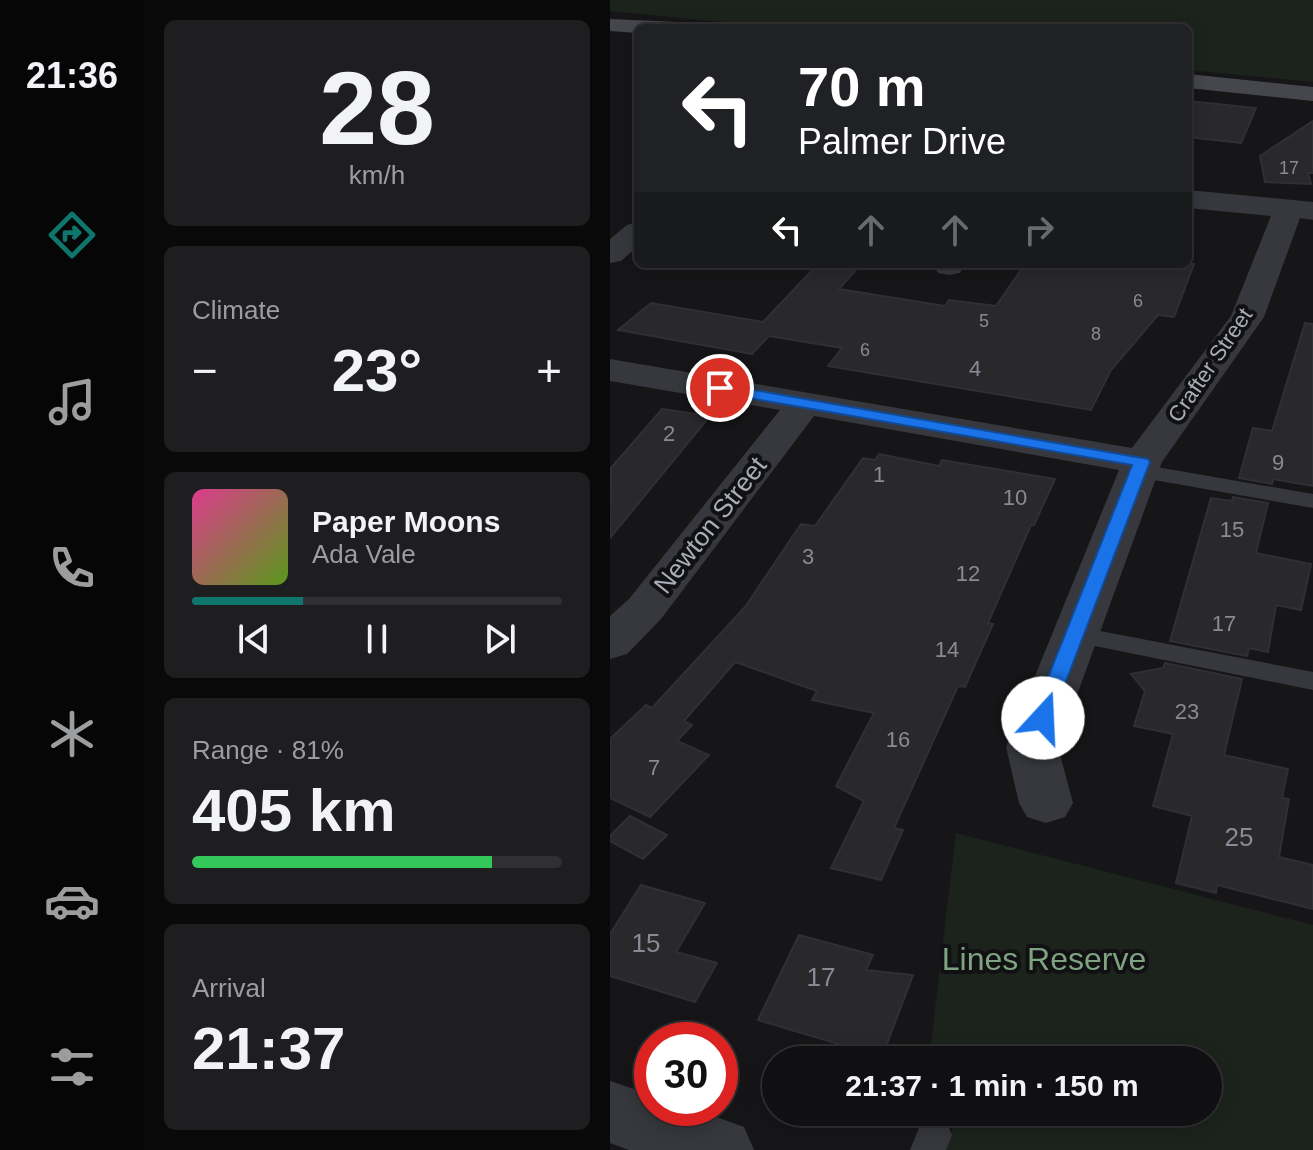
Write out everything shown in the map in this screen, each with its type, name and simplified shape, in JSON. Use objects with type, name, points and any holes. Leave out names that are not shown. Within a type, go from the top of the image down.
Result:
[{"type":"main road","points":[[610,18],[639,24]]},
{"type":"main road","points":[[610,25],[634,25]]},
{"type":"main road","points":[[1192,81],[1313,94]]},
{"type":"street","points":[[1192,199],[1301,209]]},
{"type":"street","name":"Crafter Street","points":[[1046,803],[1032,747],[1140,467],[1247,317],[1301,209]]},
{"type":"street","points":[[610,254],[634,234]]},
{"type":"street","points":[[610,370],[805,403],[1140,467]]},
{"type":"street","name":"Newton Street","points":[[610,643],[645,609],[805,403]]},
{"type":"street","points":[[610,1112],[720,1150]]},
{"type":"lane","points":[[1140,467],[1313,501]]},
{"type":"lane","points":[[1074,634],[1313,681]]},
{"type":"green space","points":[[610,0],[1313,0],[1313,82],[1192,70],[1192,24],[741,24],[610,11]]},
{"type":"green space","name":"Lines Reserve","points":[[956,833],[1313,925],[1313,1150],[945,1150],[953,1126],[1222,1126],[1222,1046],[931,1046]]},
{"type":"building","points":[[1192,101],[1256,108],[1241,143],[1192,137]]},
{"type":"building","points":[[1313,121],[1313,173],[1308,173],[1311,184],[1265,182],[1260,156]]},
{"type":"building","points":[[1194,264],[1174,317],[1158,315],[1111,370],[1091,410],[828,366],[842,348],[769,336],[752,354],[618,330],[651,303],[763,322],[814,268],[857,268],[839,289],[945,306],[949,300],[996,306],[1022,268],[1192,268]]},
{"type":"building","points":[[1305,323],[1313,324],[1313,486],[1273,479],[1272,484],[1239,478],[1253,428],[1272,431]]},
{"type":"building","points":[[662,409],[710,416],[610,538],[611,468]]},
{"type":"building","points":[[879,454],[939,466],[942,460],[1055,479],[988,623],[993,624],[965,687],[958,686],[894,828],[903,830],[881,880],[831,868],[864,801],[836,786],[874,713],[812,700],[817,691],[735,662],[684,721],[692,725],[677,741],[709,755],[650,817],[610,798],[610,739],[646,705],[652,708],[745,607],[801,524],[815,526],[863,458],[875,460]]},
{"type":"building","points":[[1233,497],[1268,503],[1256,553],[1311,564],[1301,610],[1276,605],[1268,652],[1249,648],[1247,656],[1170,641],[1211,498],[1232,501]]},
{"type":"building","points":[[1165,663],[1242,679],[1224,755],[1288,769],[1282,798],[1289,799],[1279,857],[1313,865],[1313,909],[1217,885],[1216,893],[1176,883],[1192,816],[1153,806],[1173,734],[1134,726],[1145,691],[1131,674],[1163,668]]},
{"type":"building","points":[[630,816],[667,835],[643,859],[610,841],[610,836]]},
{"type":"building","points":[[641,885],[705,903],[676,952],[717,963],[695,1002],[610,976],[610,934]]},
{"type":"building","points":[[799,935],[873,955],[866,970],[913,975],[886,1046],[845,1046],[758,1020]]},
{"type":"route","points":[[720,388],[1142,462],[1043,718]]}]
